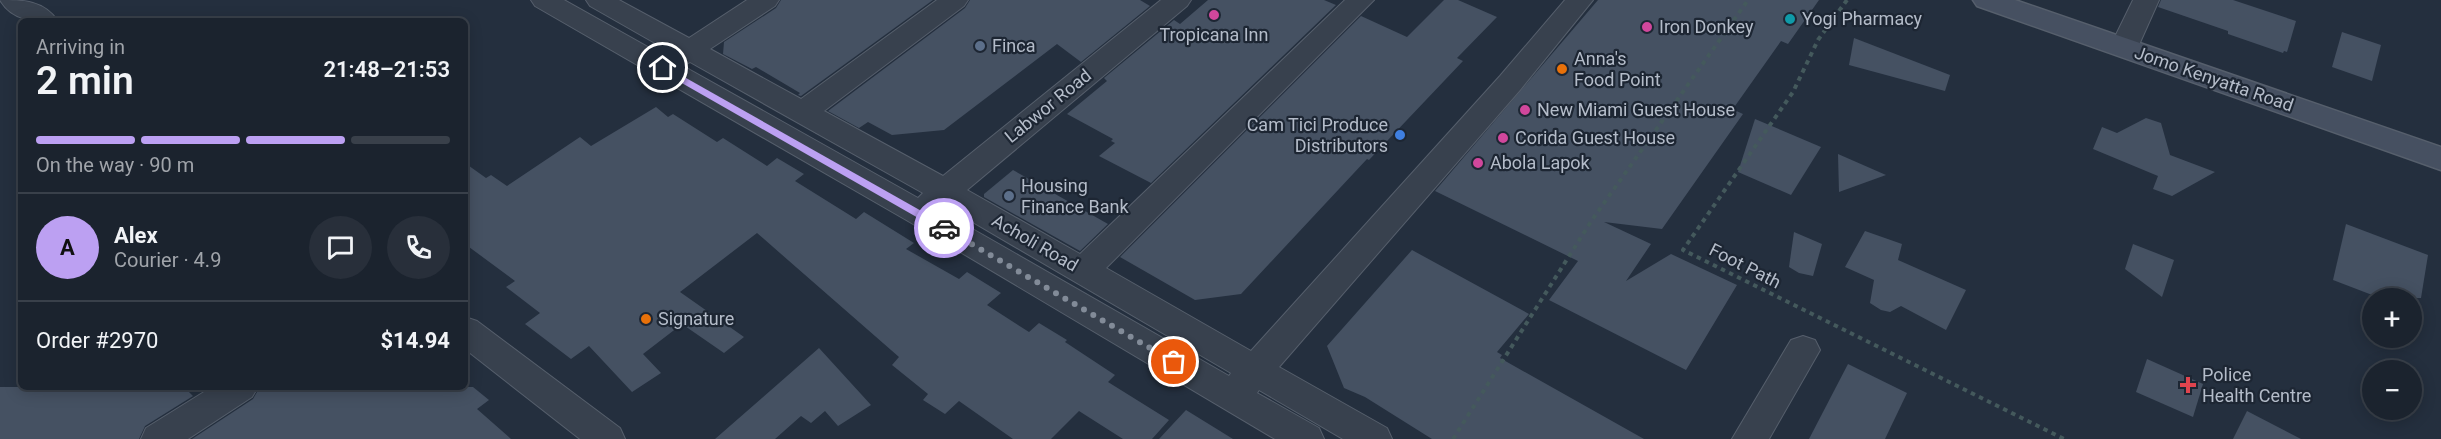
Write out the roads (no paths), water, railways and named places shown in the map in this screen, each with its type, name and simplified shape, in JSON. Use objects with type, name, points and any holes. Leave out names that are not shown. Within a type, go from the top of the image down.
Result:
[{"type":"main road","name":"Jomo Kenyatta Road","points":[[1987,0],[2441,159]]},
{"type":"street","points":[[13,0],[40,18]]},
{"type":"street","name":"Acholi Road","points":[[544,0],[919,213],[1306,439]]},
{"type":"street","name":"Acholi Road","points":[[599,0],[945,191],[1374,439]]},
{"type":"street","points":[[663,68],[766,0]]},
{"type":"street","points":[[803,112],[955,0]]},
{"type":"street","name":"Labwor Road","points":[[919,213],[1178,0]]},
{"type":"street","points":[[1083,271],[1361,0]]},
{"type":"street","points":[[1232,395],[1510,83],[1580,0]]},
{"type":"street","points":[[2124,47],[2146,0]]},
{"type":"street","points":[[468,332],[607,439]]},
{"type":"street","points":[[1750,439],[1803,350]]},
{"type":"street","points":[[159,439],[235,390]]},
{"type":"place","name":"Tropicana Inn","points":[[1214,15]]},
{"type":"place","name":"Yogi Pharmacy","points":[[1790,19]]},
{"type":"place","name":"Iron Donkey","points":[[1647,27]]},
{"type":"place","name":"Finca","points":[[980,46]]},
{"type":"place","name":"Anna's Food Point","points":[[1562,69]]},
{"type":"place","name":"New Miami Guest House","points":[[1525,110]]},
{"type":"place","name":"Cam Tici Produce Distributors","points":[[1400,135]]},
{"type":"place","name":"Corida Guest House","points":[[1503,138]]},
{"type":"place","name":"Abola Lapok","points":[[1478,163]]},
{"type":"place","name":"Housing Finance Bank","points":[[1009,196]]},
{"type":"place","name":"Signature","points":[[646,319]]},
{"type":"place","name":"Police Health Centre","points":[[2188,385]]}]
